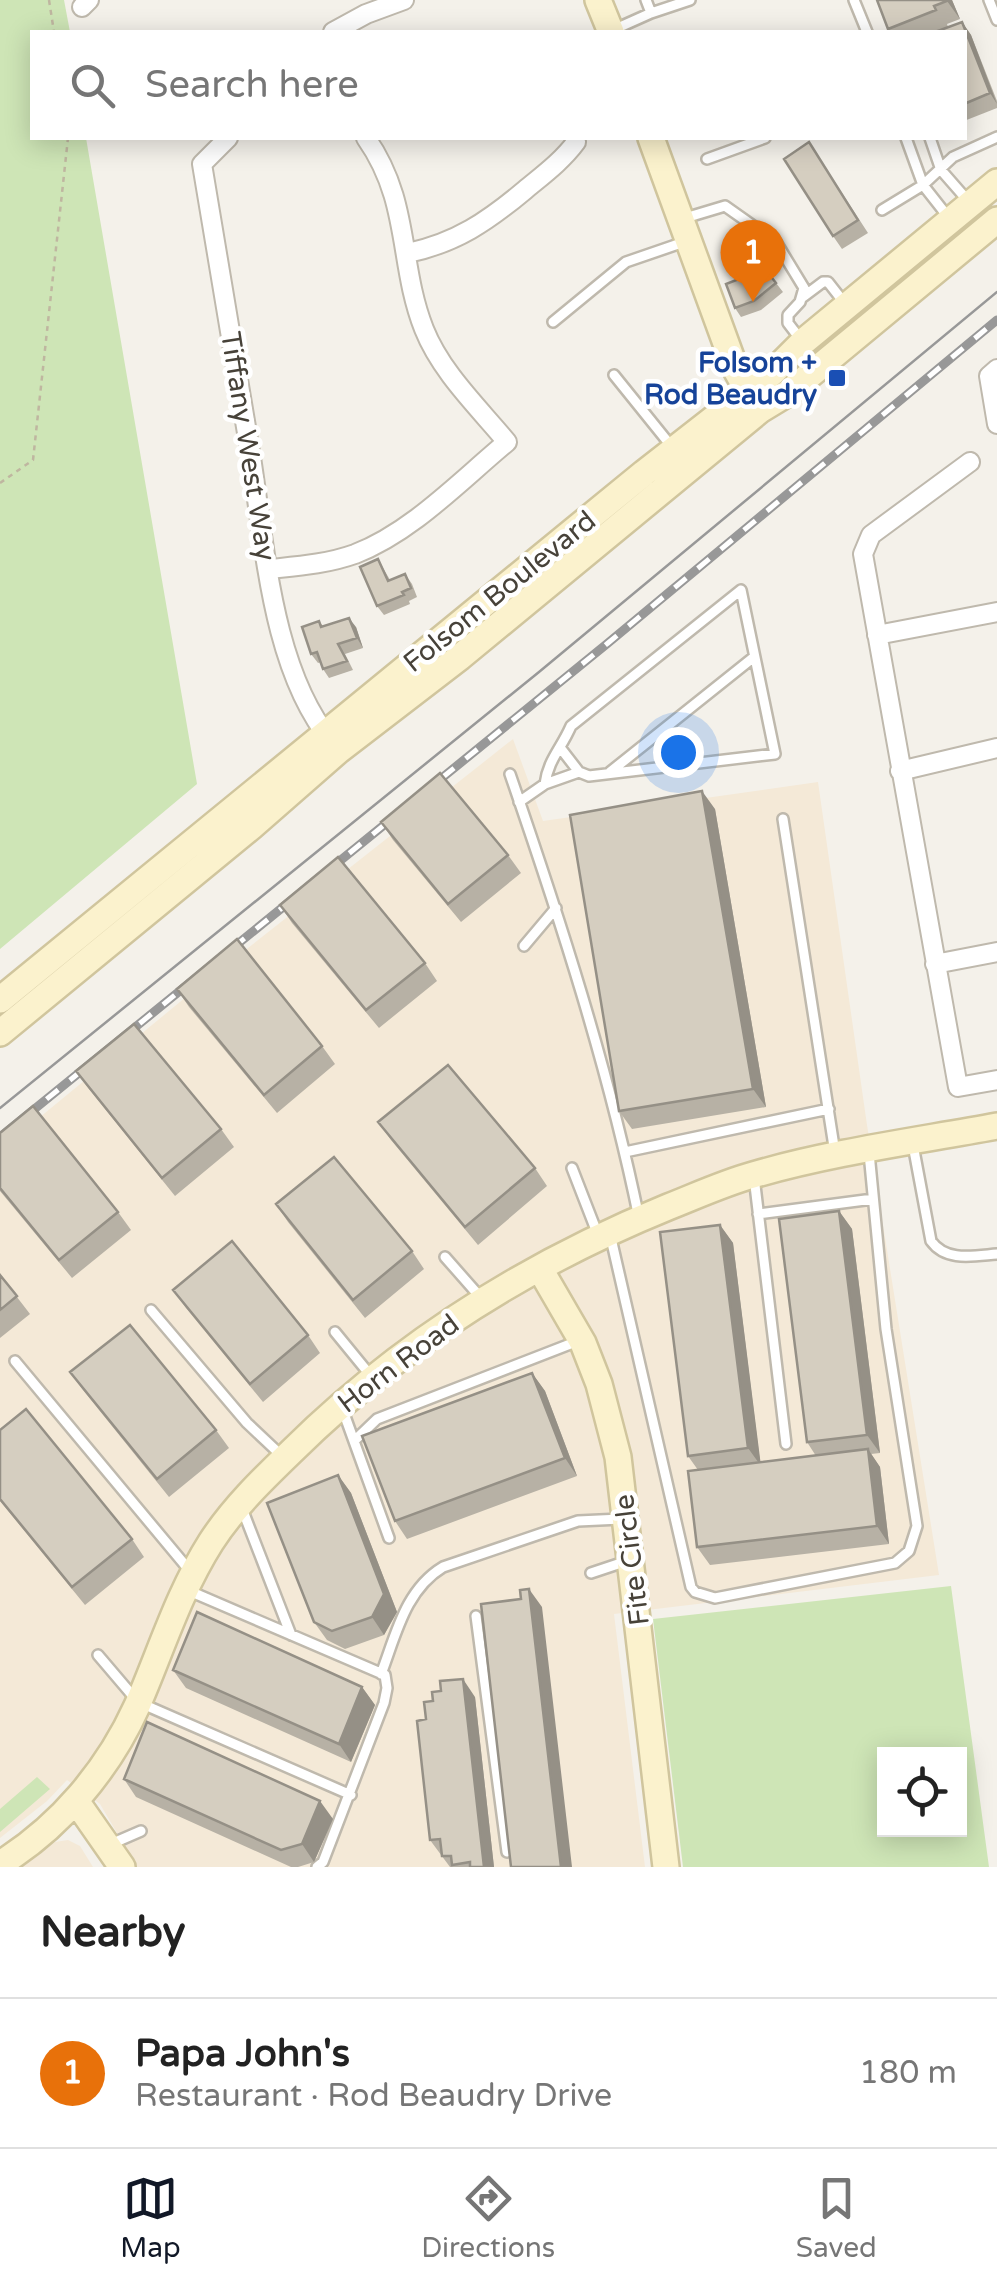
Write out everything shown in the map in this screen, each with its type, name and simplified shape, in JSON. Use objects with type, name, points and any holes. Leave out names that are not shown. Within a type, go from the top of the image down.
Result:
[{"type":"main road","points":[[598,0],[610,30]]},
{"type":"main road","points":[[652,140],[735,368],[753,401]]},
{"type":"main road","name":"Folsom Boulevard","points":[[0,1032],[251,827],[332,742],[490,632],[753,401],[803,342],[997,182]]},
{"type":"main road","name":"Folsom Boulevard","points":[[0,1000],[332,742],[674,449],[753,401],[788,393],[997,220]]},
{"type":"main road","name":"Horn Road","points":[[0,1864],[76,1801],[119,1742],[188,1581],[240,1503],[341,1405],[411,1348],[484,1300],[604,1234],[753,1174],[997,1126]]},
{"type":"main road","name":"Fite Circle","points":[[540,1269],[581,1340],[610,1422],[626,1518],[666,1867]]},
{"type":"main road","points":[[76,1801],[114,1856]]},
{"type":"street","points":[[338,30],[404,0]]},
{"type":"street","name":"Tiffany West Way","points":[[226,140],[202,164],[270,570],[288,664],[314,720],[332,742]]},
{"type":"street","points":[[270,570],[338,559],[391,536],[506,442],[434,351],[417,306],[400,210],[389,178],[367,140]]},
{"type":"street","points":[[408,253],[455,240],[486,222],[560,162],[576,142]]},
{"type":"street","points":[[997,369],[988,376],[997,424]]},
{"type":"street","points":[[970,462],[871,535],[863,554],[958,1087],[997,1080]]},
{"type":"street","points":[[877,635],[997,612]]},
{"type":"street","points":[[900,771],[997,748]]},
{"type":"street","points":[[935,964],[997,952]]},
{"type":"lane","points":[[646,0],[652,13]]},
{"type":"lane","points":[[615,30],[690,0]]},
{"type":"lane","points":[[854,0],[866,30]]},
{"type":"lane","points":[[990,0],[997,20]]},
{"type":"lane","points":[[882,210],[923,185],[953,157],[997,137]]},
{"type":"lane","points":[[708,159],[760,140]]},
{"type":"lane","points":[[907,140],[923,185],[961,212]]},
{"type":"lane","points":[[931,140],[961,212]]},
{"type":"lane","points":[[553,322],[626,262],[725,206],[776,242],[804,288],[801,299]]},
{"type":"lane","points":[[803,342],[788,323],[788,315],[801,299],[828,282],[847,307]]},
{"type":"lane","points":[[614,375],[674,449]]},
{"type":"lane","points":[[545,784],[548,764],[562,750],[571,726],[740,590],[774,754],[589,776],[579,772],[562,750]]},
{"type":"lane","points":[[608,774],[754,656]]},
{"type":"lane","points":[[519,802],[545,784],[579,772]]},
{"type":"lane","points":[[510,774],[556,908],[625,1152],[639,1219]]},
{"type":"lane","points":[[784,820],[836,1156]]},
{"type":"lane","points":[[524,946],[556,908]]},
{"type":"lane","points":[[625,1152],[828,1110]]},
{"type":"lane","points":[[912,1142],[931,1241],[938,1251],[946,1255],[997,1254]]},
{"type":"lane","points":[[572,1168],[604,1234],[646,1378],[691,1586],[695,1592],[715,1598],[895,1563],[904,1558],[915,1538],[917,1526],[886,1329],[868,1150]]},
{"type":"lane","points":[[753,1174],[786,1444]]},
{"type":"lane","points":[[758,1214],[873,1199]]},
{"type":"lane","points":[[445,1257],[484,1300]]},
{"type":"lane","points":[[150,1310],[247,1422],[284,1458]]},
{"type":"lane","points":[[334,1332],[373,1378]]},
{"type":"lane","points":[[354,1441],[377,1419],[581,1340]]},
{"type":"lane","points":[[15,1361],[188,1581],[290,1635],[385,1675],[384,1703],[324,1862],[317,1867]]},
{"type":"lane","points":[[341,1405],[389,1538]]},
{"type":"lane","points":[[240,1503],[290,1635]]},
{"type":"lane","points":[[381,1674],[406,1608],[425,1578],[443,1568],[578,1521],[626,1518]]},
{"type":"lane","points":[[591,1573],[631,1560]]},
{"type":"lane","points":[[476,1616],[507,1852]]},
{"type":"lane","points":[[98,1655],[138,1702],[350,1794]]},
{"type":"lane","points":[[114,1856],[141,1831]]},
{"type":"path","points":[[49,0],[54,30]]},
{"type":"path","points":[[0,484],[34,460],[68,140]]},
{"type":"shaded area","points":[[513,739],[543,821],[818,782],[867,1125],[939,1575],[614,1614],[645,1867],[137,1867],[100,1804],[67,1780],[0,1838],[0,1150],[186,997]]},
{"type":"shaded area","points":[[68,1840],[80,1846],[93,1867],[20,1867],[55,1842]]},
{"type":"green space","points":[[0,0],[64,0],[70,30],[30,30],[30,140],[86,140],[197,784],[0,949]]},
{"type":"green space","points":[[951,1586],[989,1867],[683,1867],[653,1619]]},
{"type":"green space","points":[[37,1777],[50,1789],[0,1832],[0,1809]]},
{"type":"building","points":[[877,0],[947,1],[934,6],[936,10],[888,29]]},
{"type":"building","points":[[962,22],[965,30],[940,30]]},
{"type":"building","points":[[967,35],[990,93],[967,103]]},
{"type":"building","points":[[809,142],[858,220],[833,236],[784,159]]},
{"type":"building","points":[[761,264],[776,283],[754,301],[735,308],[726,284],[747,276]]},
{"type":"building","points":[[378,559],[388,581],[405,574],[411,588],[377,606],[360,567]]},
{"type":"building","points":[[349,618],[357,638],[338,644],[347,661],[323,669],[317,652],[311,654],[302,627],[319,621],[321,627]]},
{"type":"building","points":[[440,773],[508,855],[448,904],[381,822]]},
{"type":"building","points":[[702,791],[753,1089],[619,1111],[570,815]]},
{"type":"building","points":[[338,857],[425,963],[366,1010],[280,905]]},
{"type":"building","points":[[237,939],[322,1046],[264,1095],[177,989]]},
{"type":"building","points":[[134,1024],[221,1129],[162,1178],[76,1071]]},
{"type":"building","points":[[448,1065],[535,1168],[465,1227],[378,1122]]},
{"type":"building","points":[[33,1106],[118,1212],[59,1260],[0,1188],[0,1133]]},
{"type":"building","points":[[334,1157],[412,1251],[353,1300],[276,1204]]},
{"type":"building","points":[[839,1211],[867,1435],[807,1442],[779,1219]]},
{"type":"building","points":[[720,1225],[748,1448],[688,1456],[660,1232]]},
{"type":"building","points":[[232,1241],[308,1335],[250,1384],[173,1290]]},
{"type":"building","points":[[0,1275],[17,1296],[0,1310]]},
{"type":"building","points":[[130,1325],[216,1430],[157,1479],[70,1372]]},
{"type":"building","points":[[532,1373],[565,1458],[395,1521],[362,1436]]},
{"type":"building","points":[[26,1409],[132,1539],[72,1587],[0,1499],[0,1430]]},
{"type":"building","points":[[868,1449],[877,1526],[697,1547],[688,1471]]},
{"type":"building","points":[[338,1475],[384,1594],[372,1617],[332,1631],[314,1622],[267,1503]]},
{"type":"building","points":[[529,1589],[561,1867],[511,1867],[481,1604],[521,1599],[520,1590]]},
{"type":"building","points":[[197,1612],[362,1687],[339,1744],[173,1670]]},
{"type":"building","points":[[463,1679],[484,1867],[470,1867],[470,1862],[452,1865],[451,1856],[442,1856],[440,1839],[430,1840],[417,1721],[426,1719],[424,1702],[433,1701],[432,1692],[441,1691],[440,1681]]},
{"type":"building","points":[[147,1722],[320,1801],[302,1844],[281,1850],[124,1779]]},
{"type":"tram line","points":[[0,1108],[539,672],[997,292]]},
{"type":"railway","points":[[0,1137],[608,643],[997,320]]},
{"type":"place","name":"Papa John's","points":[[753,302]]},
{"type":"place","name":"Folsom + Rod Beaudry","points":[[837,378]]}]
